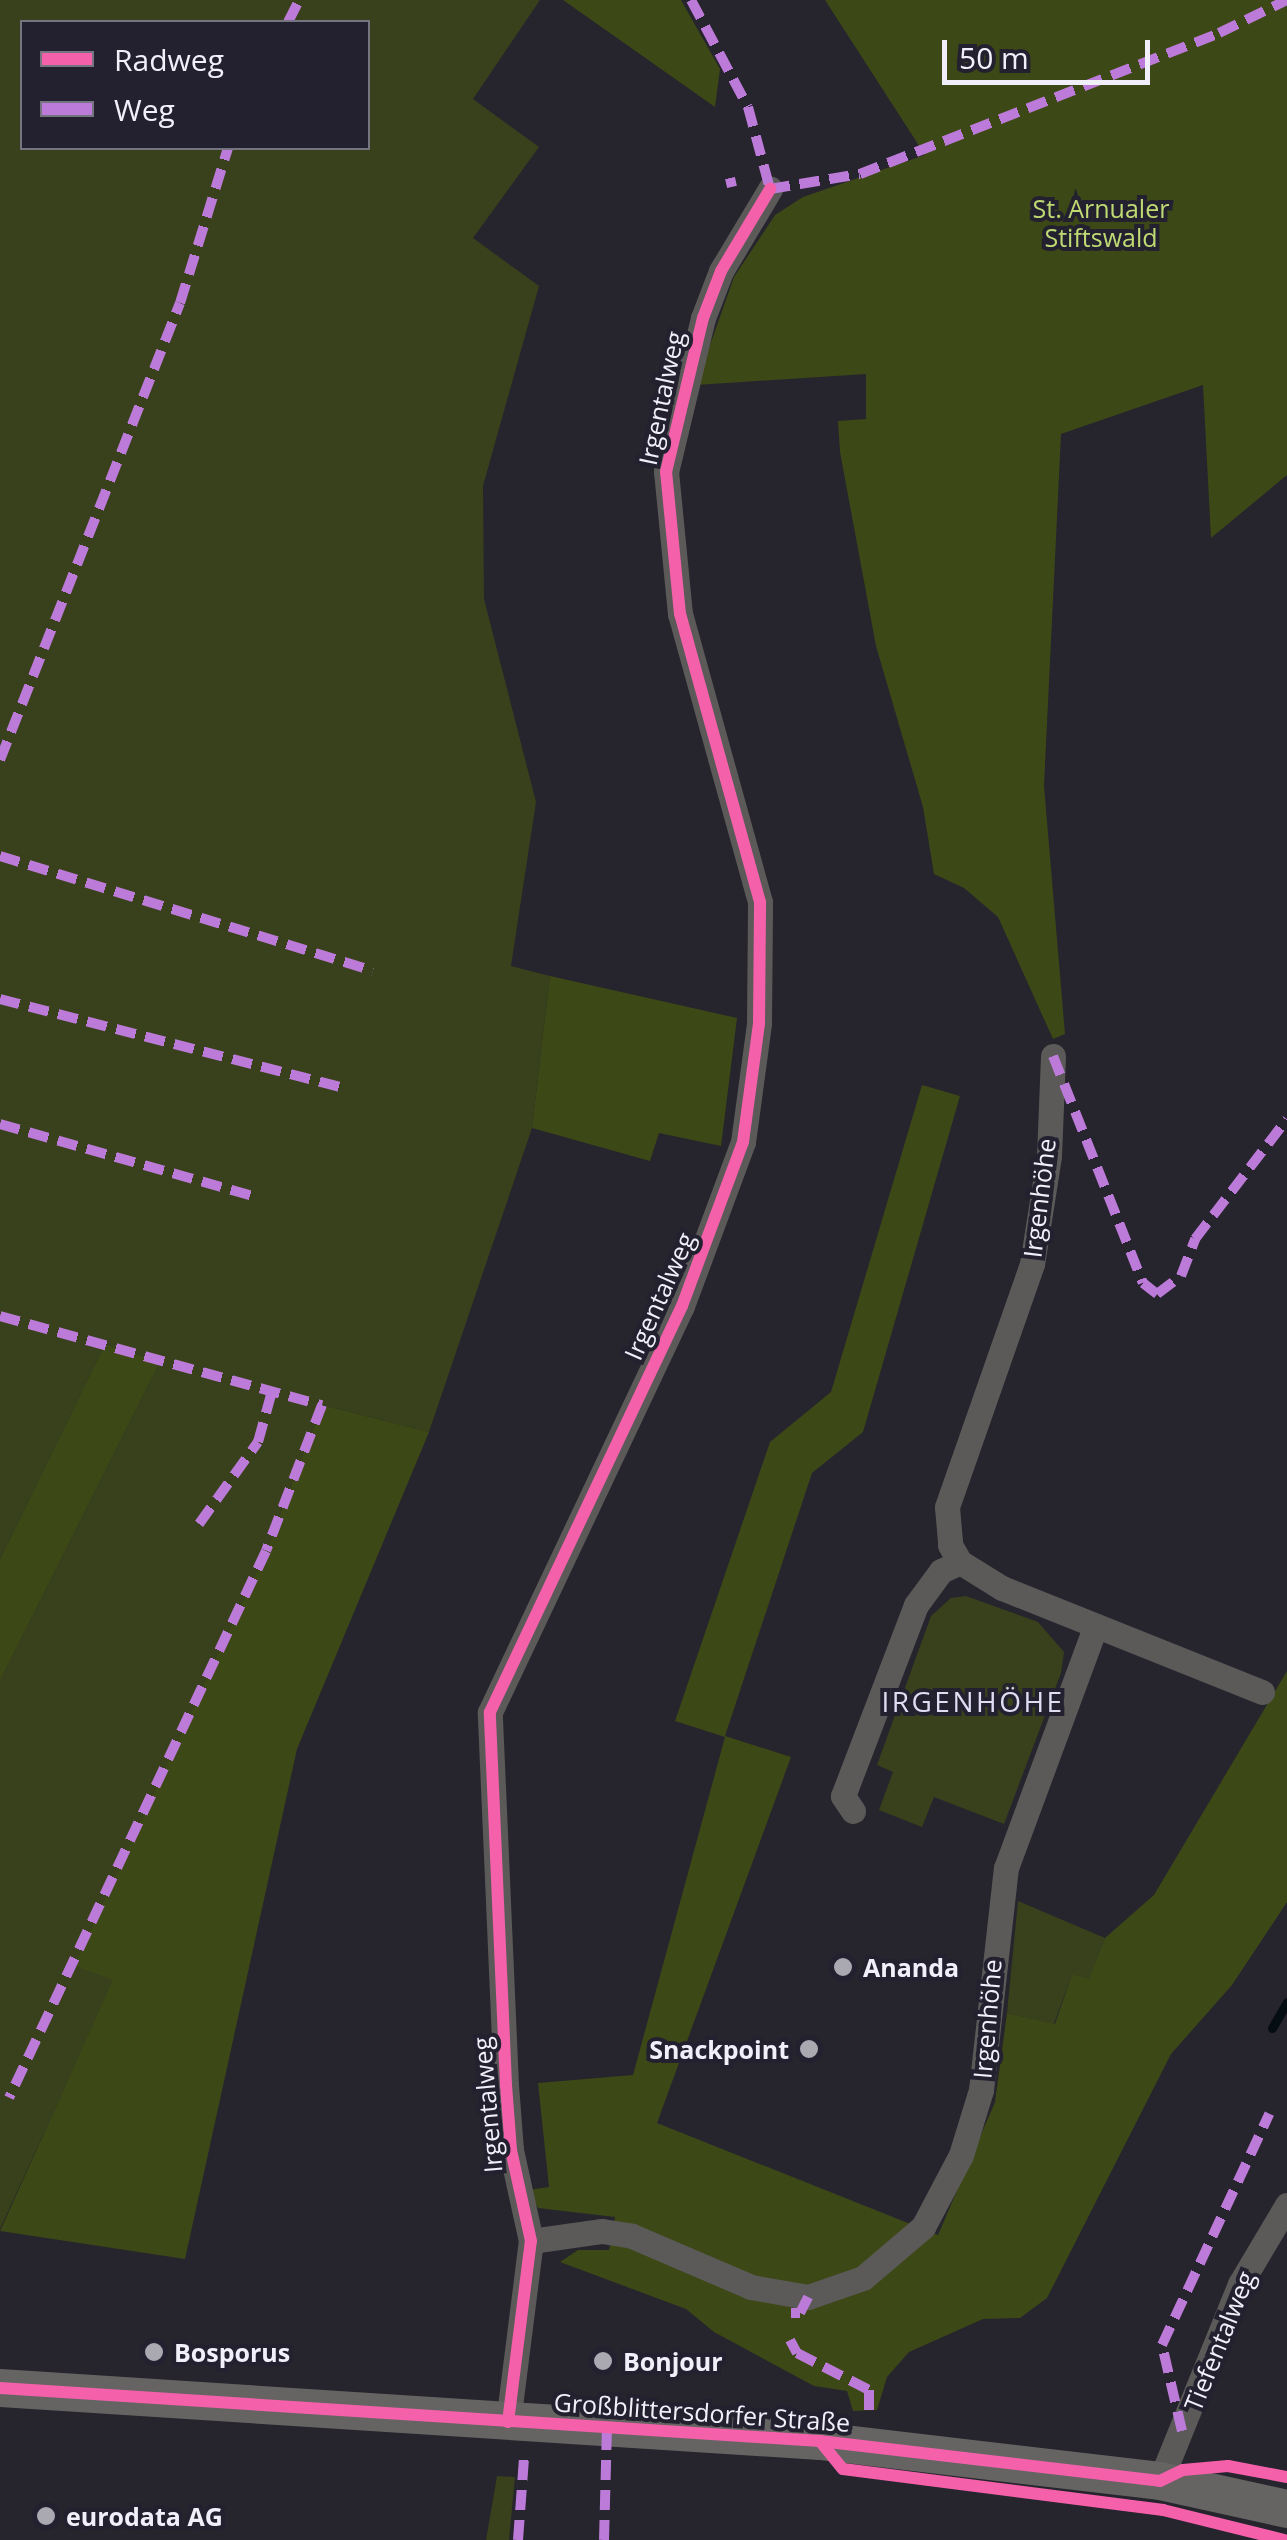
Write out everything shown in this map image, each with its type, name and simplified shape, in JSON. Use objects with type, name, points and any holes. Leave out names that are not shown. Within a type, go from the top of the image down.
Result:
[{"type":"main road","name":"Großblittersdorfer Straße","points":[[0,2388],[820,2441],[1160,2481],[1287,2508]]},
{"type":"street","name":"Irgentalweg","points":[[508,2422],[531,2241],[508,2101],[490,1712],[689,1289],[724,1203],[751,1098],[759,1023],[758,890],[680,614],[666,472],[702,318],[770,189]]},
{"type":"street","name":"Irgenhöhe","points":[[960,1562],[945,1526],[948,1507],[1032,1264],[1049,1156],[1053,1056]]},
{"type":"street","points":[[853,1811],[843,1796],[916,1605],[941,1571],[960,1562],[1002,1588],[1262,1692]]},
{"type":"street","name":"Irgenhöhe","points":[[531,2241],[590,2232],[632,2236],[752,2286],[808,2297],[863,2278],[923,2228],[961,2155],[981,2090],[1006,1868],[1094,1627]]},
{"type":"street","name":"Tiefentalweg","points":[[1160,2481],[1240,2284],[1287,2205]]},
{"type":"green space","points":[[0,0],[540,0],[473,99],[539,147],[473,238],[539,286],[483,486],[484,599],[536,802],[511,966],[550,976],[532,1128],[429,1432],[322,1405],[266,1551],[75,1966],[114,1980],[0,2229],[0,1681],[160,1362],[105,1344],[0,1559]]},
{"type":"green space","points":[[563,0],[681,0],[720,69],[715,107]]},
{"type":"green space","name":"St. Arnualer Stiftswald","points":[[825,0],[1287,0],[1287,475],[1211,538],[1203,385],[1061,434],[1044,786],[1065,1034],[1053,1039],[998,917],[964,888],[934,874],[923,807],[876,646],[840,452],[838,421],[866,419],[866,374],[696,385],[734,277],[775,215],[803,197],[925,155]]},
{"type":"green space","points":[[550,976],[737,1018],[721,1146],[659,1133],[650,1161],[532,1128]]},
{"type":"green space","points":[[922,1085],[960,1096],[863,1432],[812,1473],[725,1736],[791,1757],[657,2123],[938,2235],[995,2102],[1007,2013],[1055,2024],[1072,1974],[1089,1979],[1105,1938],[1154,1895],[1287,1671],[1287,1902],[1232,1985],[1171,2054],[1047,2298],[1020,2318],[983,2319],[909,2352],[887,2377],[877,2410],[853,2411],[847,2391],[814,2386],[714,2332],[686,2309],[560,2262],[578,2250],[609,2250],[615,2217],[538,2208],[529,2190],[549,2187],[538,2083],[633,2075],[725,1737],[675,1721],[770,1442],[831,1392]]},
{"type":"green space","points":[[105,1344],[160,1362],[0,1681],[0,1559]]},
{"type":"green space","points":[[322,1405],[429,1432],[297,1749],[185,2259],[0,2231],[113,1980],[74,1966],[266,1551]]},
{"type":"green space","points":[[966,1596],[1038,1622],[1064,1652],[1061,1673],[1004,1824],[934,1797],[922,1827],[879,1810],[893,1772],[877,1765],[931,1616],[951,1598]]},
{"type":"green space","points":[[1018,1901],[1105,1938],[1089,1980],[1072,1974],[1054,2024],[1007,2013]]},
{"type":"green space","points":[[497,2476],[515,2477],[509,2540],[486,2540]]},
{"type":"waterway","points":[[1272,2028],[1287,2002]]},
{"type":"marked path","points":[[289,20],[299,0]]},
{"type":"marked path","points":[[691,0],[748,107],[770,189],[860,174],[1219,33],[1287,0]]},
{"type":"marked path","points":[[0,760],[180,303],[227,150]]},
{"type":"marked path","points":[[730,178],[732,187]]},
{"type":"marked path","points":[[0,856],[373,971]]},
{"type":"marked path","points":[[0,999],[340,1087]]},
{"type":"marked path","points":[[1053,1056],[1143,1283],[1157,1294],[1181,1276],[1195,1239],[1287,1119]]},
{"type":"marked path","points":[[0,1124],[252,1196]]},
{"type":"marked path","points":[[0,1316],[322,1405],[266,1551],[9,2098]]},
{"type":"marked path","points":[[199,1524],[258,1442],[272,1391]]},
{"type":"marked path","points":[[1182,2431],[1162,2345],[1269,2114]]},
{"type":"marked path","points":[[791,2313],[800,2313],[808,2297]]},
{"type":"marked path","points":[[790,2340],[797,2353],[869,2390],[869,2411]]},
{"type":"marked path","points":[[604,2540],[607,2429]]},
{"type":"marked path","points":[[518,2540],[524,2459]]},
{"type":"cycle path","points":[[508,2422],[531,2241],[511,2150],[490,1712],[682,1306],[743,1142],[759,1023],[760,902],[680,614],[666,472],[703,318],[721,271],[770,189]]},
{"type":"cycle path","points":[[0,2388],[820,2441],[1160,2481],[1183,2470],[1228,2466],[1287,2477]]},
{"type":"cycle path","points":[[820,2441],[843,2469],[1163,2510],[1284,2540]]},
{"type":"place","name":"Ananda","points":[[843,1967]]},
{"type":"place","name":"Snackpoint","points":[[809,2049]]},
{"type":"place","name":"Bosporus","points":[[154,2352]]},
{"type":"place","name":"Bonjour","points":[[603,2361]]},
{"type":"place","name":"eurodata AG","points":[[46,2516]]},
{"type":"district","name":"IRGENHÖHE","points":[[973,1701]]}]
